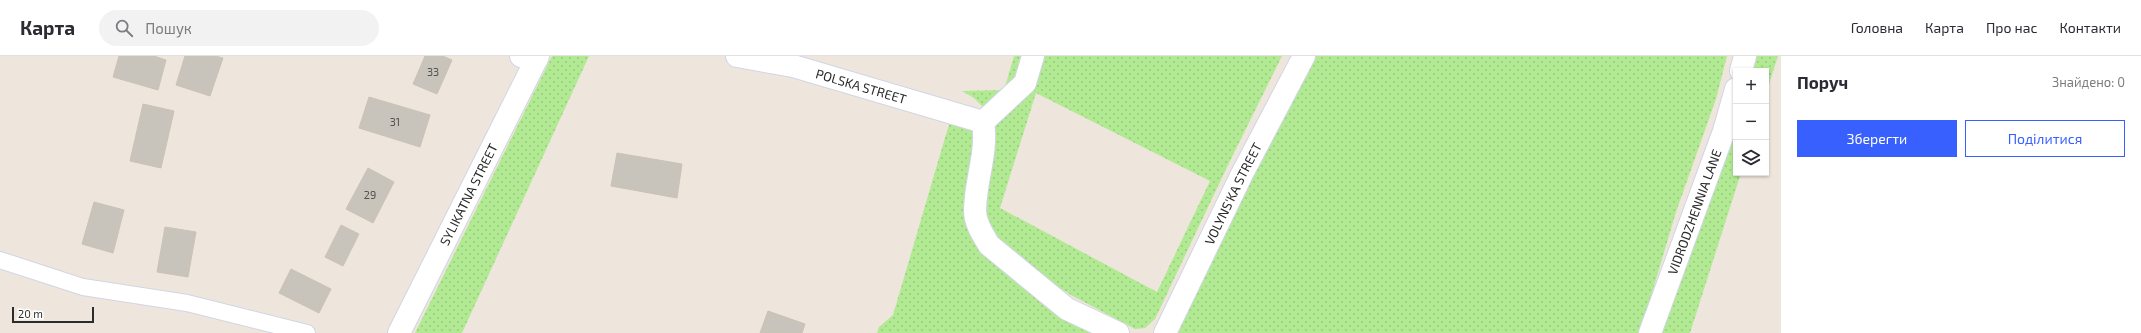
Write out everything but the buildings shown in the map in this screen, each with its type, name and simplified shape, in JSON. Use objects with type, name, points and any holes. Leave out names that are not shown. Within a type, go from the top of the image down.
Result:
[{"type":"street","name":"POLSKA STREET","points":[[737,56],[793,66],[983,122]]},
{"type":"street","points":[[1033,56],[1025,83],[983,122],[985,136],[975,212],[981,230],[989,245],[1000,255],[1067,309],[1118,333]]},
{"type":"street","name":"VOLYNS'KA STREET","points":[[1165,333],[1242,174],[1304,56]]},
{"type":"street","points":[[1742,68],[1745,56]]},
{"type":"street","name":"SYLIKATNA STREET","points":[[398,333],[532,57]]},
{"type":"street","name":"VIDRODZHENNIA LANE","points":[[1650,333],[1724,131],[1733,100]]},
{"type":"lane","points":[[0,260],[83,287],[187,303],[307,333]]},
{"type":"green space","points":[[552,56],[589,56],[462,333],[415,333]]},
{"type":"green space","points":[[1014,56],[1282,56],[1227,167],[1155,319],[1145,328],[1135,329],[1071,295],[1004,251],[983,213],[984,108],[974,98],[962,91],[1004,90]],"holes":[[[1036,93],[1210,181],[1157,292],[1000,208]]]},
{"type":"green space","points":[[1294,56],[1727,56],[1716,99],[1676,212],[1640,333],[1158,333]]},
{"type":"green space","points":[[1739,56],[1778,56],[1769,84],[1769,68],[1735,68]]},
{"type":"green space","points":[[1733,75],[1733,176],[1740,176],[1690,333],[1652,333]]},
{"type":"green space","points":[[956,106],[974,117],[973,234],[1113,333],[877,333],[879,327],[893,315],[947,131]]}]
